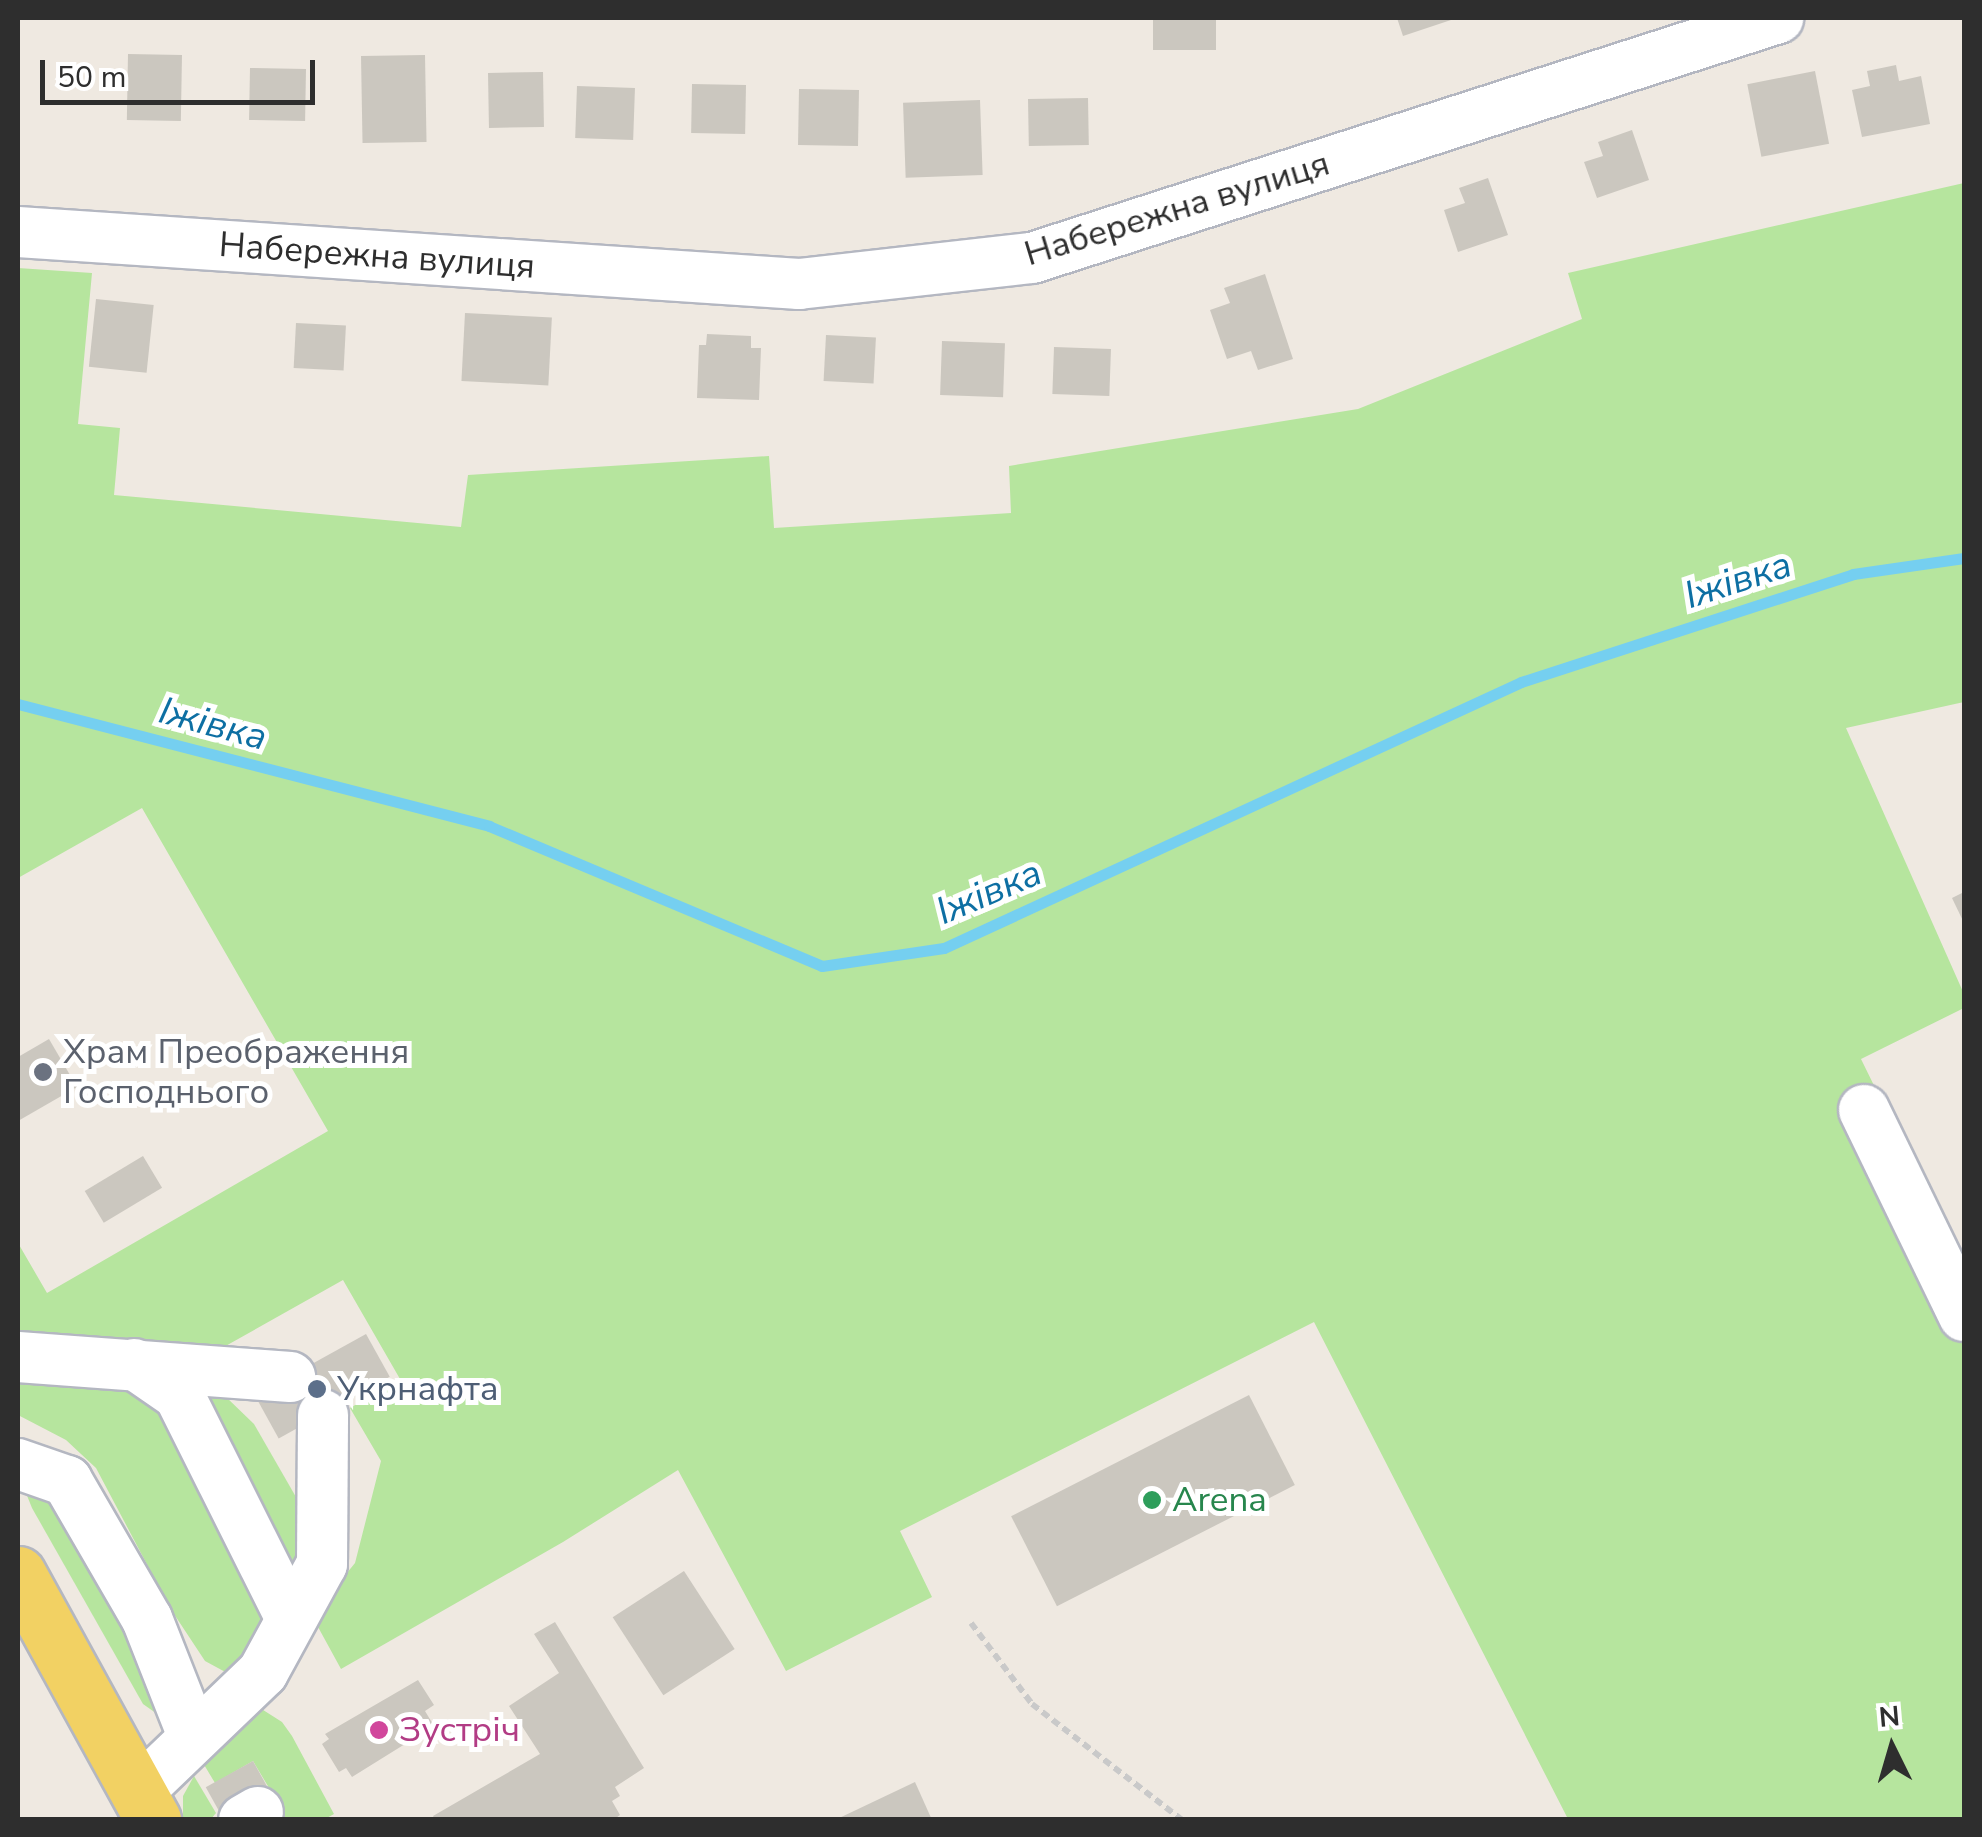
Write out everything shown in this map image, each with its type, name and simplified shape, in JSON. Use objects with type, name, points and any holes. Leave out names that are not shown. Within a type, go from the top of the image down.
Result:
[{"type":"main road","points":[[18,1574],[146,1806]]},
{"type":"street","name":"Набережна вулиця","points":[[18,232],[800,284],[1032,258],[1778,18]]},
{"type":"street","points":[[1864,1110],[1964,1316]]},
{"type":"street","points":[[18,1357],[290,1377]]},
{"type":"street","points":[[134,1364],[179,1395],[291,1620]]},
{"type":"street","points":[[146,1806],[193,1736],[263,1672],[322,1564],[323,1415]]},
{"type":"street","points":[[18,1464],[67,1481],[147,1618],[193,1736]]},
{"type":"path","points":[[971,1624],[1032,1704],[1182,1820]]},
{"type":"green space","points":[[1964,183],[1964,702],[1846,728],[1964,994],[1964,1008],[1861,1059],[1964,1269],[1964,1819],[1568,1819],[1314,1322],[900,1531],[932,1597],[786,1671],[678,1470],[563,1542],[341,1669],[312,1616],[355,1563],[381,1461],[350,1408],[400,1379],[343,1280],[222,1348],[18,1331],[18,1243],[47,1293],[328,1131],[142,808],[18,878],[18,268],[92,273],[78,424],[120,428],[114,495],[461,527],[468,475],[769,456],[774,528],[1011,513],[1009,466],[1358,409],[1582,319],[1568,273]]},
{"type":"green space","points":[[18,1382],[134,1384],[154,1393],[274,1639],[229,1674],[205,1661],[170,1608],[96,1468],[66,1440],[18,1415]]},
{"type":"green space","points":[[203,1391],[225,1396],[254,1424],[300,1504],[307,1528],[292,1581]]},
{"type":"green space","points":[[38,1478],[133,1641],[160,1716],[143,1704],[32,1508],[26,1493]]},
{"type":"green space","points":[[260,1708],[282,1722],[292,1736],[334,1814],[325,1819],[264,1819],[272,1793],[253,1761],[215,1783],[203,1763]]},
{"type":"green space","points":[[194,1776],[216,1813],[211,1819],[183,1819],[183,1796]]},
{"type":"building","points":[[1153,18],[1216,18],[1216,50],[1153,50]]},
{"type":"building","points":[[1397,18],[1457,18],[1403,36]]},
{"type":"building","points":[[128,54],[182,55],[181,121],[127,120]]},
{"type":"building","points":[[425,55],[427,142],[363,143],[361,56]]},
{"type":"building","points":[[1896,65],[1899,81],[1921,76],[1930,124],[1862,137],[1852,90],[1870,86],[1867,71]]},
{"type":"building","points":[[250,68],[306,69],[305,121],[249,120]]},
{"type":"building","points":[[1815,71],[1829,144],[1761,157],[1747,84]]},
{"type":"building","points":[[543,72],[544,127],[489,128],[488,73]]},
{"type":"building","points":[[692,84],[746,85],[745,134],[691,133]]},
{"type":"building","points":[[577,86],[635,88],[633,140],[575,138]]},
{"type":"building","points":[[799,89],[859,90],[858,146],[798,145]]},
{"type":"building","points":[[1088,98],[1089,145],[1029,146],[1028,99]]},
{"type":"building","points":[[980,100],[983,175],[906,178],[903,103]]},
{"type":"building","points":[[1632,130],[1649,180],[1597,198],[1584,162],[1603,156],[1598,142]]},
{"type":"building","points":[[1488,178],[1508,235],[1458,252],[1444,210],[1465,203],[1459,188]]},
{"type":"building","points":[[1265,274],[1293,359],[1258,370],[1251,351],[1227,359],[1210,310],[1230,303],[1224,288]]},
{"type":"building","points":[[96,299],[154,305],[147,373],[89,367]]},
{"type":"building","points":[[465,313],[552,318],[548,385],[461,381]]},
{"type":"building","points":[[296,323],[346,326],[344,371],[294,368]]},
{"type":"building","points":[[707,334],[751,336],[751,348],[761,348],[759,400],[697,398],[699,345],[706,345]]},
{"type":"building","points":[[826,335],[876,338],[874,384],[824,381]]},
{"type":"building","points":[[942,341],[1005,343],[1003,397],[940,395]]},
{"type":"building","points":[[1054,347],[1111,349],[1109,396],[1052,394]]},
{"type":"building","points":[[1964,892],[1964,923],[1952,898]]},
{"type":"building","name":"Храм Преображення Господнього","points":[[49,1039],[77,1087],[18,1121],[18,1057]]},
{"type":"building","points":[[143,1156],[162,1188],[104,1223],[85,1191]]},
{"type":"building","points":[[366,1334],[390,1377],[279,1438],[255,1396]]},
{"type":"building","name":"Arena","points":[[1249,1395],[1295,1485],[1057,1606],[1011,1516]]},
{"type":"building","points":[[684,1571],[735,1649],[663,1695],[613,1617]]},
{"type":"building","points":[[555,1622],[644,1768],[615,1787],[620,1796],[612,1801],[620,1815],[613,1820],[435,1820],[433,1816],[540,1754],[509,1706],[559,1673],[534,1634]]},
{"type":"building","name":"Зустріч","points":[[418,1680],[434,1705],[425,1711],[434,1726],[352,1777],[346,1768],[339,1772],[322,1744],[329,1739],[325,1734]]},
{"type":"building","points":[[253,1761],[271,1793],[224,1820],[206,1787]]},
{"type":"building","points":[[915,1782],[932,1820],[835,1820]]},
{"type":"waterway","name":"Іжівка","points":[[18,704],[489,826],[822,966],[944,948],[1521,682],[1853,574],[1964,558]]},
{"type":"place","name":"Храм Преображення Господнього","points":[[43,1072]]},
{"type":"place","name":"Укрнафта","points":[[317,1389]]},
{"type":"place","name":"Arena","points":[[1152,1500]]},
{"type":"place","name":"Зустріч","points":[[379,1730]]}]
